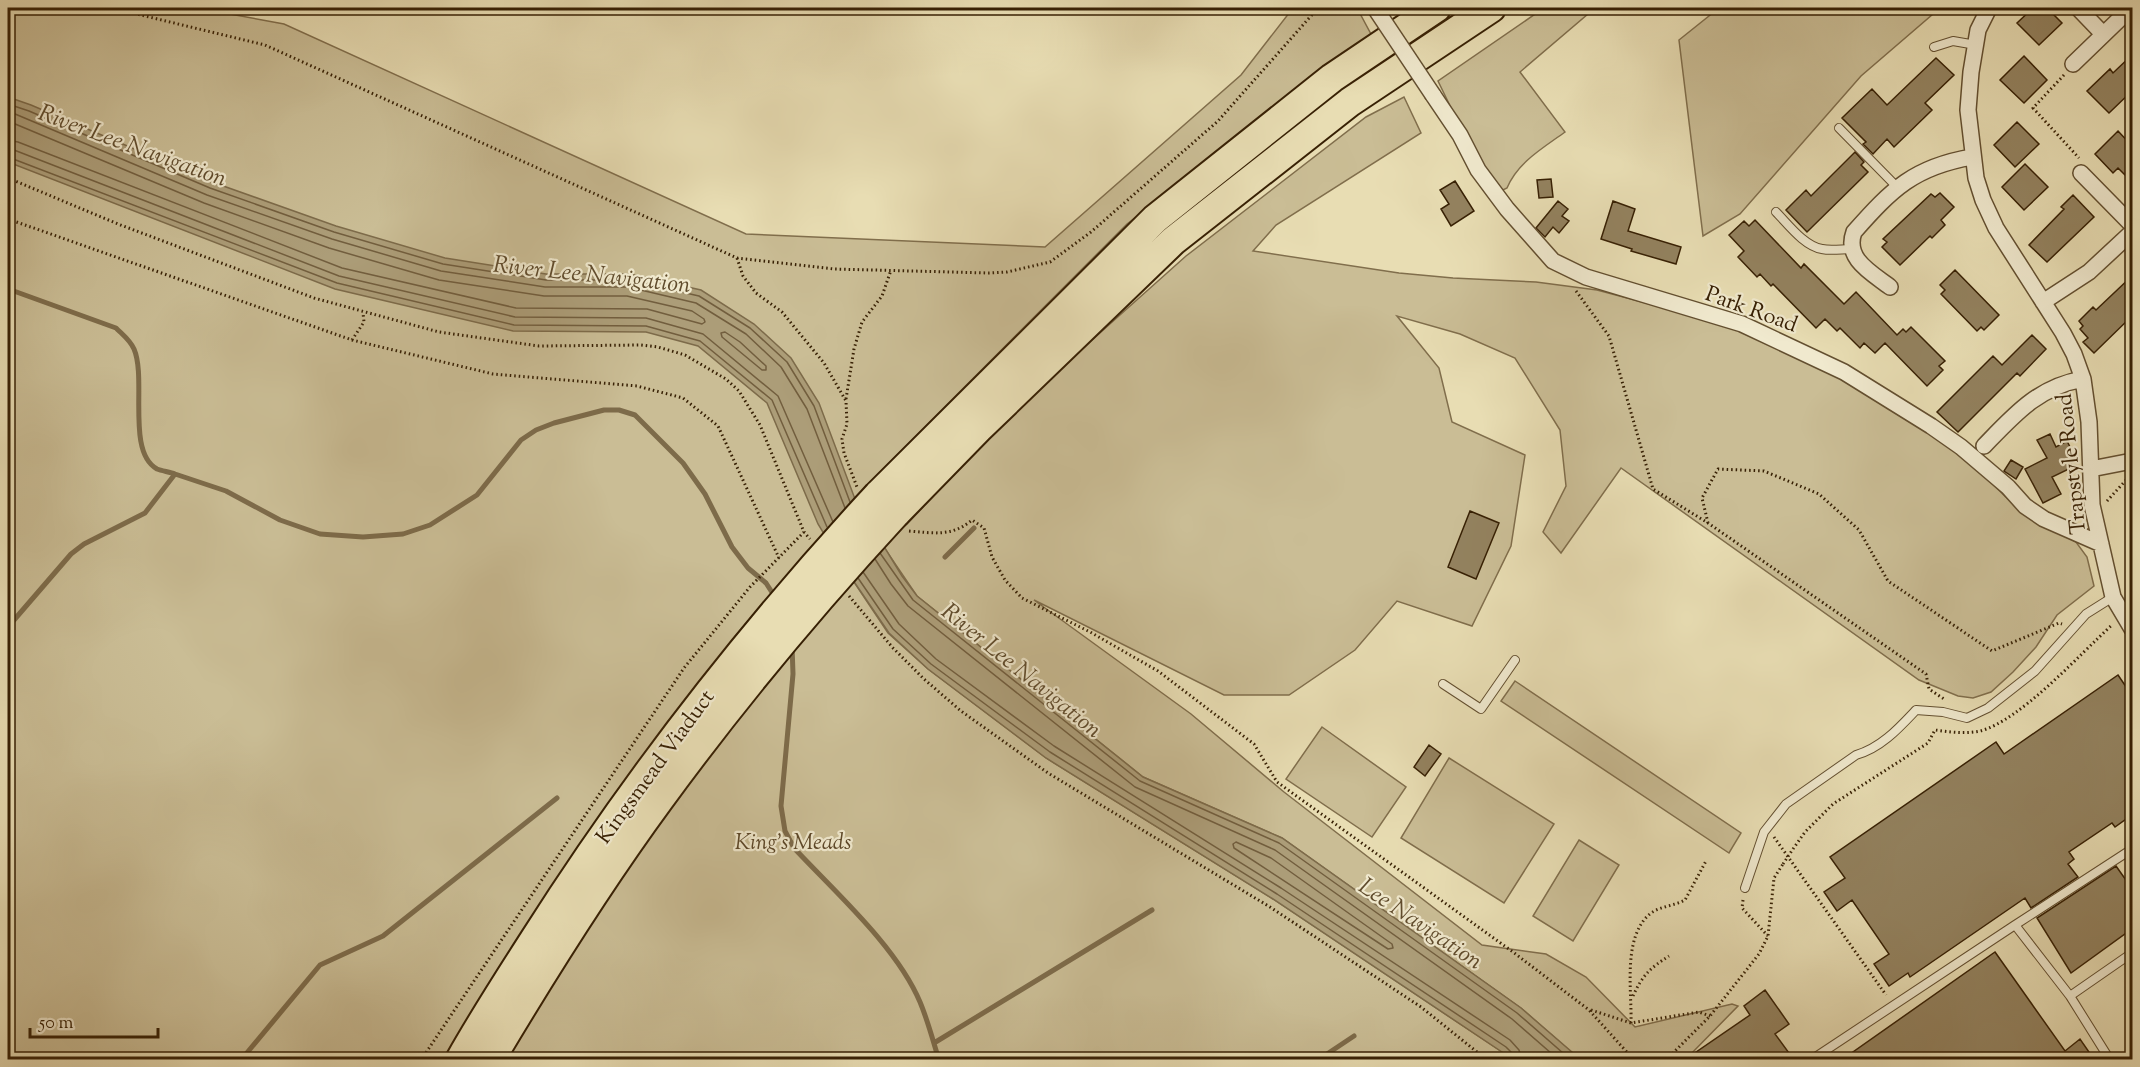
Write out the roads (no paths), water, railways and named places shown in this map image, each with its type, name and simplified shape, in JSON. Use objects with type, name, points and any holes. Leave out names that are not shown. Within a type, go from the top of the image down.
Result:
[{"type":"highway","points":[[884,507],[1155,219],[1332,78],[1437,8]]},
{"type":"highway","points":[[884,507],[978,429],[1173,241],[1350,102],[1491,8]]},
{"type":"highway","name":"Kingsmead Viaduct","points":[[460,1059],[564,892],[636,788],[704,698],[769,617],[884,507]]},
{"type":"highway","name":"Kingsmead Viaduct","points":[[490,1059],[592,896],[658,801],[726,711],[800,621],[884,507]]},
{"type":"street","name":"Park Road","points":[[1375,8],[1460,135],[1478,170],[1522,227],[1553,261],[1586,277],[1742,324],[1844,372],[1961,447],[2008,487],[2025,506],[2044,519],[2101,544]]},
{"type":"street","name":"Trapstyle Road","points":[[1989,8],[1978,30],[1968,110],[1976,178],[1996,228],[2074,354],[2083,379],[2088,411],[2092,505],[2101,544]]},
{"type":"street","points":[[2078,8],[2103,34]]},
{"type":"street","points":[[2073,64],[2131,8]]},
{"type":"street","points":[[1890,287],[1861,264],[1851,249],[1854,232],[1909,178],[1934,166],[1972,157]]},
{"type":"street","points":[[2080,173],[2133,225]]},
{"type":"street","points":[[2043,302],[2089,272],[2133,232]]},
{"type":"street","name":"Trapstyle Road","points":[[1984,446],[2011,418],[2038,397],[2061,384],[2083,379]]},
{"type":"street","points":[[2091,470],[2133,461]]},
{"type":"street","points":[[2101,544],[2113,597],[2129,619]]},
{"type":"lane","points":[[1934,47],[1953,40],[1976,45]]},
{"type":"lane","points":[[1839,128],[1898,188]]},
{"type":"lane","points":[[1776,212],[1815,247],[1851,249]]},
{"type":"lane","points":[[1745,888],[1764,832],[1786,804],[1856,755],[1866,752],[1893,735],[1916,710],[1942,712],[1967,718],[1988,708],[2035,671],[2086,614],[2113,597]]},
{"type":"lane","points":[[1443,684],[1481,709],[1515,660]]},
{"type":"lane","points":[[1811,1059],[2133,849]]},
{"type":"lane","points":[[2015,925],[2070,996],[2110,1059]]},
{"type":"lane","points":[[2070,996],[2133,953]]},
{"type":"water","name":"River Lee Navigation","points":[[8,97],[212,182],[336,226],[445,258],[546,274],[630,274],[701,290],[754,324],[791,358],[819,403],[855,499],[902,576],[917,596],[1143,777],[1282,838],[1521,1008],[1580,1059],[1511,1059],[1273,899],[1046,758],[928,669],[889,633],[842,564],[818,524],[767,403],[698,346],[646,332],[513,331],[335,289],[8,162]]},
{"type":"waterway","points":[[11,290],[116,328],[128,340],[134,349],[137,362],[142,447],[148,460],[157,469],[175,474]]},
{"type":"waterway","points":[[8,627],[71,554],[84,544],[145,513],[175,474],[226,491],[280,520],[320,534],[363,537],[403,534],[430,525],[477,495],[521,440],[536,430],[604,410],[619,410],[635,415],[683,463],[705,494],[732,547],[748,568],[766,583],[775,597]]},
{"type":"waterway","points":[[945,557],[974,528]]},
{"type":"waterway","points":[[792,645],[793,674],[781,806],[785,831],[794,848],[864,921],[910,981],[920,1002],[939,1060]]},
{"type":"waterway","points":[[241,1060],[320,965],[383,936],[557,798]]},
{"type":"waterway","points":[[934,1043],[1152,910]]},
{"type":"waterway","points":[[1318,1060],[1354,1036]]},
{"type":"park label","name":"King's Meads","points":[[793,841]]},
{"type":"water label","name":"Lee Navigation","points":[[1421,923]]}]
